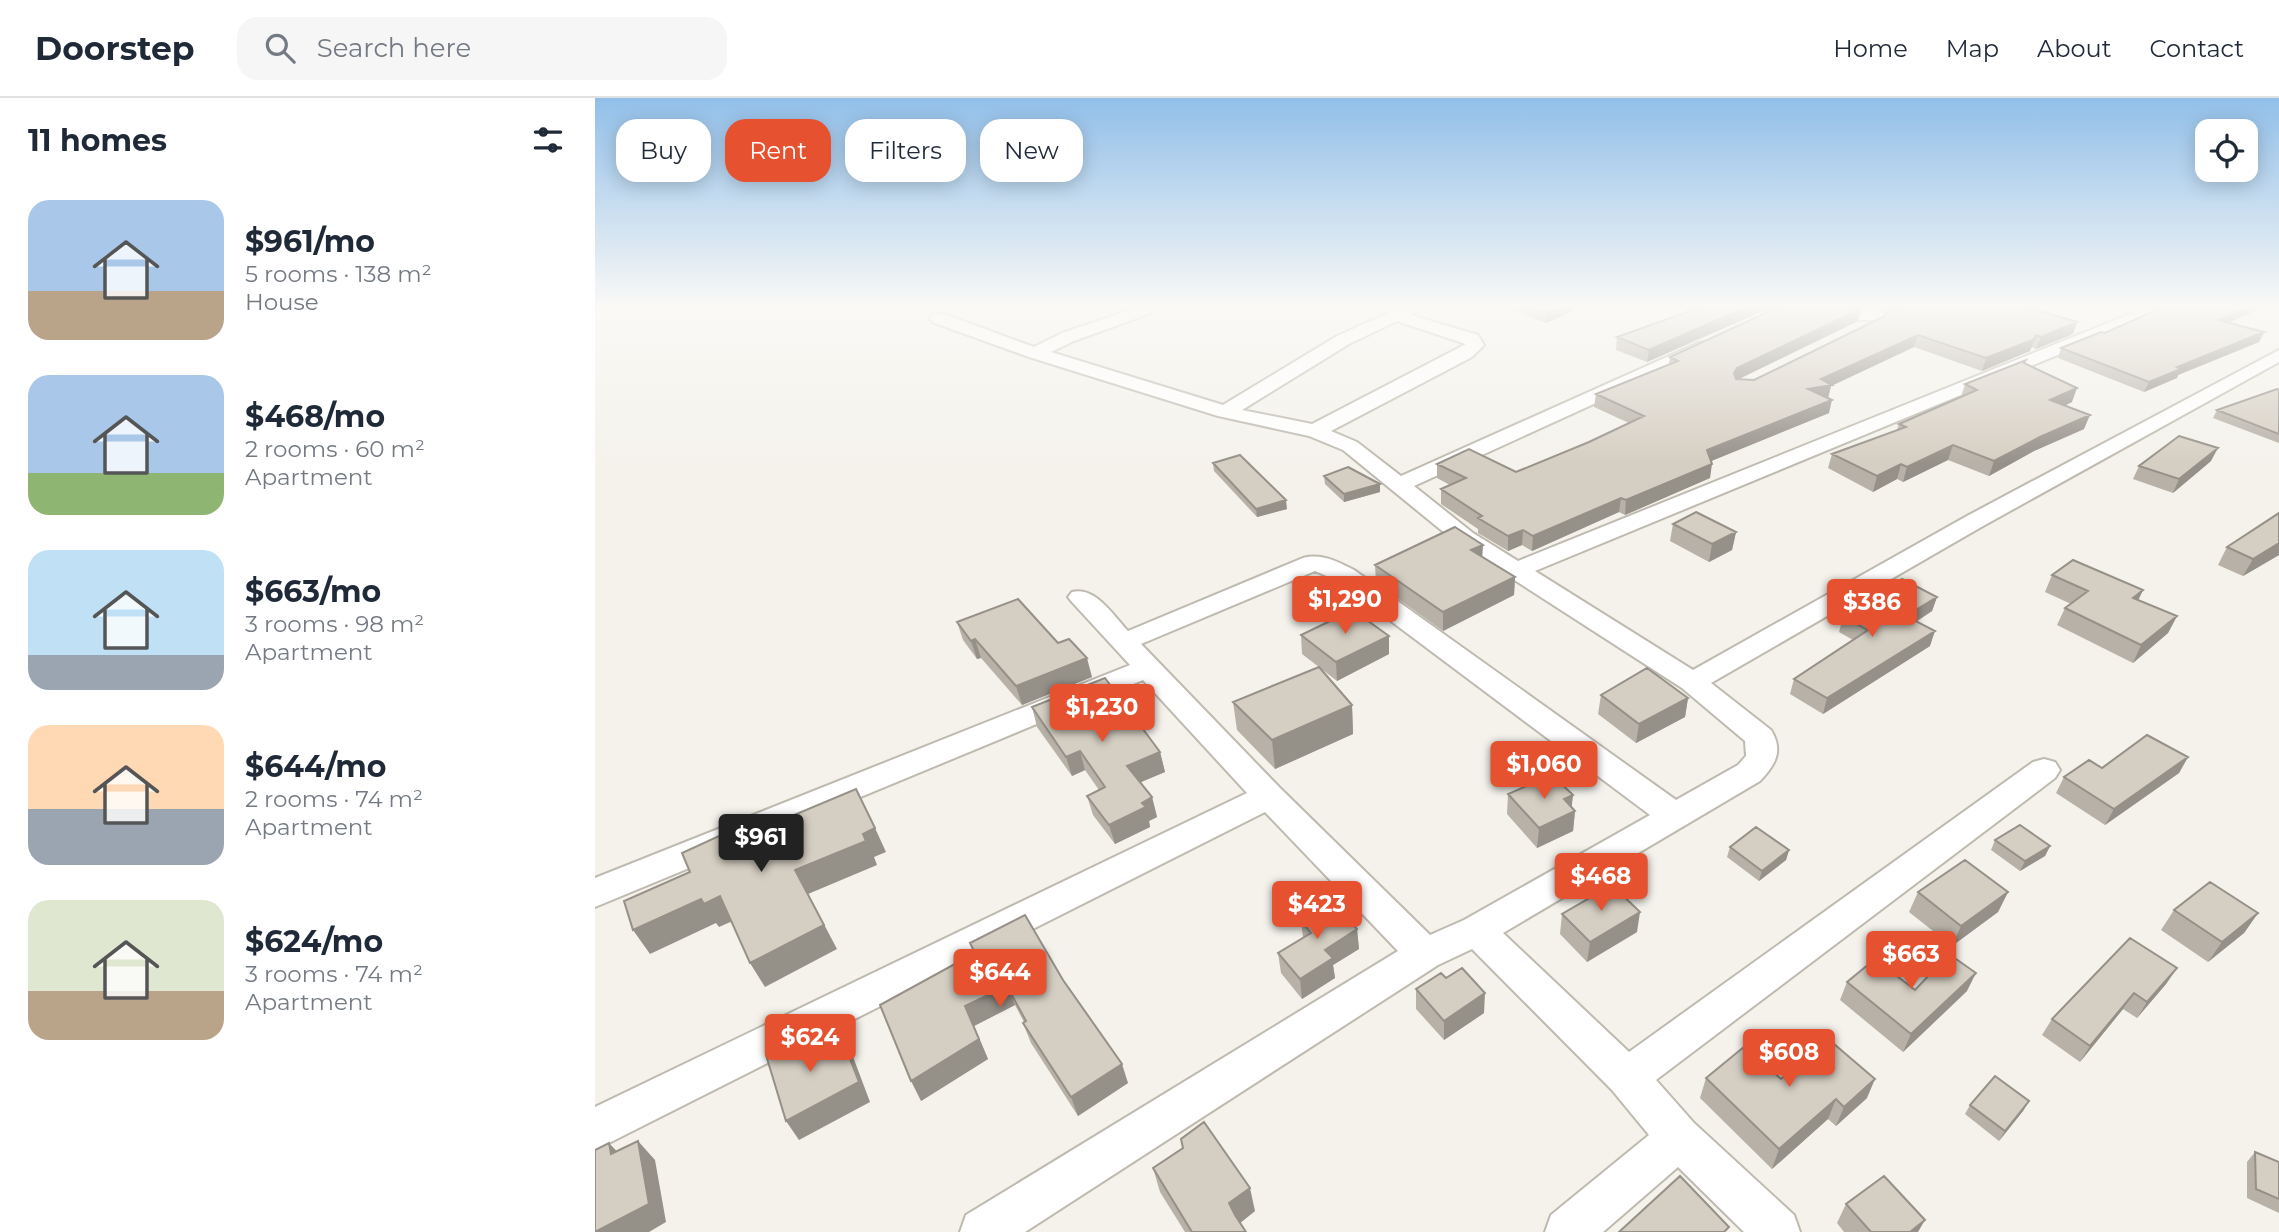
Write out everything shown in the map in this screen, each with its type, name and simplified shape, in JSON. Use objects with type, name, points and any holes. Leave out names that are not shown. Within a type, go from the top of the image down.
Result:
[{"type":"street","points":[[983,1232],[1425,954],[1477,930],[1749,773],[1762,759],[1760,737],[1692,682],[1465,538],[1350,446],[1315,431],[1225,412],[1054,359]]},
{"type":"street","points":[[1225,412],[1312,359]]},
{"type":"street","points":[[1315,431],[1455,359]]},
{"type":"street","points":[[1397,486],[1676,359]]},
{"type":"street","points":[[1517,570],[2033,359]]},
{"type":"street","points":[[1692,682],[1975,521],[2272,359]]},
{"type":"street","points":[[1123,642],[1312,563],[1325,565],[1345,575],[1673,815]]},
{"type":"street","points":[[1081,597],[1269,796],[1425,954]]},
{"type":"street","points":[[595,893],[1148,668]]},
{"type":"street","points":[[1627,1077],[2044,770]]},
{"type":"street","points":[[595,1129],[1269,796]]},
{"type":"street","points":[[1477,930],[1627,1077],[1679,1138],[1777,1232]]},
{"type":"street","points":[[1568,1232],[1679,1138]]},
{"type":"building","points":[[1674,359],[1756,359],[1737,368],[1734,373],[1736,379],[1754,380],[1797,359],[1865,359],[1821,379],[1832,385],[1808,389],[1832,400],[1707,450],[1712,464],[1626,500],[1621,498],[1533,536],[1523,530],[1508,536],[1478,518],[1482,516],[1441,489],[1466,478],[1437,464],[1469,449],[1516,472],[1644,416],[1596,394],[1678,361]]},
{"type":"building","points":[[2089,359],[2197,359],[2177,367],[2181,369],[2149,382]]},
{"type":"building","points":[[2026,360],[2024,363],[2077,388],[2050,400],[2090,415],[1994,461],[1953,445],[1907,467],[1901,464],[1877,476],[1832,454],[1906,427],[1899,424],[1977,390],[1965,384]]},
{"type":"building","points":[[2277,389],[2279,434],[2217,410]]},
{"type":"building","points":[[2179,436],[2218,448],[2179,479],[2139,466]]},
{"type":"building","points":[[1240,455],[1286,500],[1256,509],[1213,463]]},
{"type":"building","points":[[1348,467],[1380,484],[1344,494],[1324,476]]},
{"type":"building","points":[[1696,512],[1736,532],[1712,544],[1673,524]]},
{"type":"building","points":[[2279,513],[2279,543],[2253,559],[2227,547]]},
{"type":"building","points":[[1455,527],[1483,545],[1471,550],[1515,577],[1443,612],[1375,565]]},
{"type":"building","points":[[2073,560],[2143,590],[2133,598],[2177,616],[2141,645],[2065,608],[2088,591],[2052,575]]},
{"type":"building","points":[[1902,579],[1937,597],[1906,616],[1935,631],[1827,698],[1794,679],[1868,630],[1843,617]]},
{"type":"building","points":[[1018,599],[1058,643],[1069,639],[1087,658],[1016,686],[975,639],[971,641],[957,622]]},
{"type":"building","points":[[1353,610],[1389,636],[1336,662],[1301,635]]},
{"type":"building","points":[[1319,667],[1352,705],[1272,740],[1233,702]]},
{"type":"building","points":[[1647,668],[1688,698],[1639,724],[1601,695]]},
{"type":"building","points":[[1105,678],[1160,752],[1127,766],[1152,797],[1142,803],[1146,807],[1109,825],[1087,796],[1105,787],[1080,751],[1066,757],[1032,707]]},
{"type":"building","points":[[2147,735],[2188,757],[2114,809],[2064,777],[2089,760],[2102,768]]},
{"type":"building","points":[[1552,775],[1573,795],[1564,799],[1575,811],[1539,828],[1508,794]]},
{"type":"building","points":[[856,789],[875,828],[863,834],[866,841],[795,870],[824,925],[750,963],[720,896],[704,904],[701,899],[633,930],[624,901],[690,872],[682,853],[756,819],[759,824],[766,821],[768,826]]},
{"type":"building","points":[[2020,825],[2050,846],[2025,861],[1995,840]]},
{"type":"building","points":[[1756,827],[1789,850],[1762,871],[1730,847]]},
{"type":"building","points":[[1965,860],[2008,892],[1961,926],[1918,892]]},
{"type":"building","points":[[2210,882],[2258,913],[2222,942],[2174,910]]},
{"type":"building","points":[[1612,885],[1640,912],[1590,942],[1562,914]]},
{"type":"building","points":[[1332,903],[1357,929],[1325,950],[1333,958],[1300,979],[1278,953],[1311,933],[1301,921]]},
{"type":"building","points":[[1025,915],[1063,980],[1122,1064],[1071,1097],[1023,1023],[1026,1021],[1007,986],[965,1006],[979,1039],[911,1081],[880,1005],[975,953],[970,943]]},
{"type":"building","points":[[2130,938],[2177,968],[2147,1002],[2134,993],[2090,1046],[2052,1019]]},
{"type":"building","points":[[1949,954],[1976,973],[1911,1034],[1847,982],[1875,959],[1915,990]]},
{"type":"building","points":[[1462,968],[1485,993],[1444,1021],[1416,989],[1441,973],[1446,978]]},
{"type":"building","points":[[840,1034],[859,1082],[786,1121],[766,1055],[804,1036],[809,1050]]},
{"type":"building","points":[[1827,1038],[1875,1079],[1844,1107],[1836,1099],[1779,1149],[1706,1078],[1745,1046],[1781,1079]]},
{"type":"building","points":[[1995,1076],[2029,1101],[2005,1131],[1970,1105]]},
{"type":"building","points":[[1204,1122],[1250,1188],[1229,1203],[1246,1232],[1192,1232],[1153,1168],[1183,1148],[1181,1139]]},
{"type":"building","points":[[638,1141],[649,1204],[595,1232],[595,1150],[609,1143],[611,1154]]},
{"type":"building","points":[[2255,1152],[2279,1162],[2279,1199],[2256,1189]]},
{"type":"building","points":[[1680,1176],[1729,1227],[1724,1232],[1619,1232]]},
{"type":"building","points":[[1884,1176],[1925,1220],[1910,1232],[1871,1232],[1846,1204]]}]
